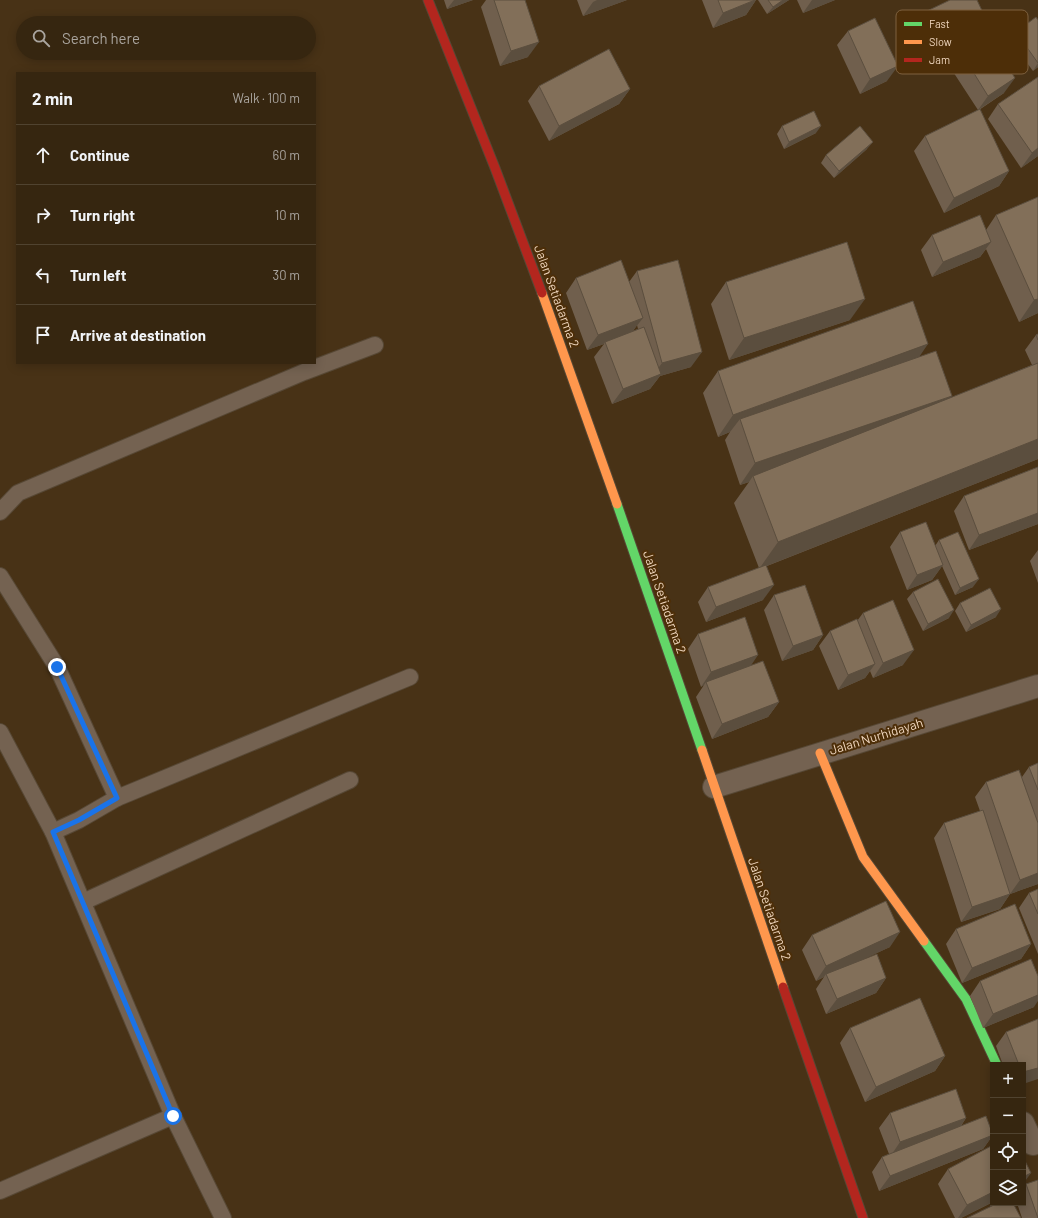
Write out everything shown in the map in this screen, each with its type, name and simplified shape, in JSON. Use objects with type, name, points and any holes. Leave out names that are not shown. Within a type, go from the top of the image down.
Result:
[{"type":"main road","name":"Jalan Setiadarma 2","points":[[428,0],[452,57],[535,273],[599,450],[863,1218]]},
{"type":"main road","points":[[820,753],[863,857],[966,998],[996,1062]]},
{"type":"street","name":"Jalan Nurhidayah","points":[[714,787],[1038,686]]},
{"type":"street","points":[[1026,1129],[1033,1144]]},
{"type":"lane","points":[[0,512],[18,493],[304,372],[374,345]]},
{"type":"lane","points":[[0,576],[57,667],[117,798]]},
{"type":"lane","points":[[53,832],[79,820],[117,798],[410,677]]},
{"type":"lane","points":[[0,732],[53,832],[173,1116],[223,1218]]},
{"type":"lane","points":[[83,902],[350,780]]},
{"type":"lane","points":[[0,1191],[173,1116]]},
{"type":"building","points":[[494,0],[525,0],[539,42],[511,51]]},
{"type":"building","points":[[718,0],[755,0],[723,13]]},
{"type":"building","points":[[768,0],[783,0],[773,7]]},
{"type":"building","points":[[950,0],[977,0],[982,10],[929,10]]},
{"type":"building","points":[[1036,17],[1038,20],[1038,63],[1028,49],[1028,23]]},
{"type":"building","points":[[875,18],[896,62],[896,67],[870,79],[848,31]]},
{"type":"building","points":[[609,49],[630,89],[559,126],[539,86]]},
{"type":"building","points":[[974,74],[1012,74],[1015,78],[988,96]]},
{"type":"building","points":[[1038,77],[1038,148],[1032,153],[998,104]]},
{"type":"building","points":[[980,109],[1009,171],[954,198],[925,136]]},
{"type":"building","points":[[814,111],[821,126],[789,142],[782,126]]},
{"type":"building","points":[[860,126],[873,142],[839,171],[826,155]]},
{"type":"building","points":[[1038,197],[1038,299],[1034,300],[996,215]]},
{"type":"building","points":[[980,215],[991,242],[943,262],[932,235]]},
{"type":"building","points":[[847,242],[865,299],[744,338],[726,282]]},
{"type":"building","points":[[621,260],[643,318],[598,335],[576,278]]},
{"type":"building","points":[[678,260],[702,352],[662,363],[637,271]]},
{"type":"building","points":[[913,301],[928,344],[733,415],[718,371]]},
{"type":"building","points":[[644,327],[661,374],[623,389],[605,342]]},
{"type":"building","points":[[936,351],[952,396],[755,463],[740,419]]},
{"type":"building","points":[[1038,363],[1038,439],[778,542],[753,476]]},
{"type":"building","points":[[1038,467],[1038,513],[979,535],[964,496]]},
{"type":"building","points":[[926,522],[943,565],[917,575],[900,532]]},
{"type":"building","points":[[958,532],[979,579],[960,588],[939,540]]},
{"type":"building","points":[[766,565],[774,585],[716,607],[708,587]]},
{"type":"building","points":[[938,579],[954,610],[928,624],[913,592]]},
{"type":"building","points":[[805,585],[823,635],[793,646],[774,595]]},
{"type":"building","points":[[990,588],[1001,609],[971,625],[960,603]]},
{"type":"building","points":[[893,600],[914,650],[883,663],[863,613]]},
{"type":"building","points":[[745,617],[758,655],[711,672],[698,634]]},
{"type":"building","points":[[857,619],[875,664],[848,675],[830,631]]},
{"type":"building","points":[[763,661],[779,702],[722,724],[706,682]]},
{"type":"building","points":[[1038,763],[1038,790],[1029,767]]},
{"type":"building","points":[[1019,770],[1038,823],[1038,873],[1020,880],[986,782]]},
{"type":"building","points":[[983,810],[1010,894],[972,907],[944,823]]},
{"type":"building","points":[[1038,889],[1038,914],[1029,893]]},
{"type":"building","points":[[886,901],[900,932],[826,966],[812,935]]},
{"type":"building","points":[[1015,904],[1031,944],[972,968],[956,929]]},
{"type":"building","points":[[877,954],[886,978],[837,999],[826,974]]},
{"type":"building","points":[[1031,959],[1038,976],[1038,995],[993,1014],[980,981]]},
{"type":"building","points":[[920,998],[945,1056],[876,1087],[850,1028]]},
{"type":"building","points":[[1038,1019],[1038,1068],[1026,1071],[1026,1062],[1018,1062],[1006,1032]]},
{"type":"building","points":[[956,1089],[966,1118],[900,1142],[890,1113]]},
{"type":"building","points":[[986,1116],[990,1127],[990,1136],[890,1176],[882,1157]]},
{"type":"building","points":[[990,1147],[990,1194],[967,1205],[948,1169]]},
{"type":"building","points":[[1026,1163],[1031,1173],[1026,1176]]},
{"type":"building","points":[[1038,1180],[1038,1218],[1026,1184]]},
{"type":"building","points":[[992,1206],[1015,1206],[1021,1218],[967,1218]]},
{"type":"traffic: fast","points":[[617,504],[702,750]]},
{"type":"traffic: fast","points":[[924,941],[966,999],[996,1062]]},
{"type":"traffic: slow","points":[[542,293],[617,504]]},
{"type":"traffic: slow","points":[[702,750],[783,987]]},
{"type":"traffic: slow","points":[[820,753],[863,857],[924,941]]},
{"type":"traffic: jam","points":[[428,0],[495,168],[542,293]]},
{"type":"traffic: jam","points":[[783,987],[863,1218]]},
{"type":"route","points":[[57,667],[117,798],[79,820],[53,832],[173,1116]]}]
